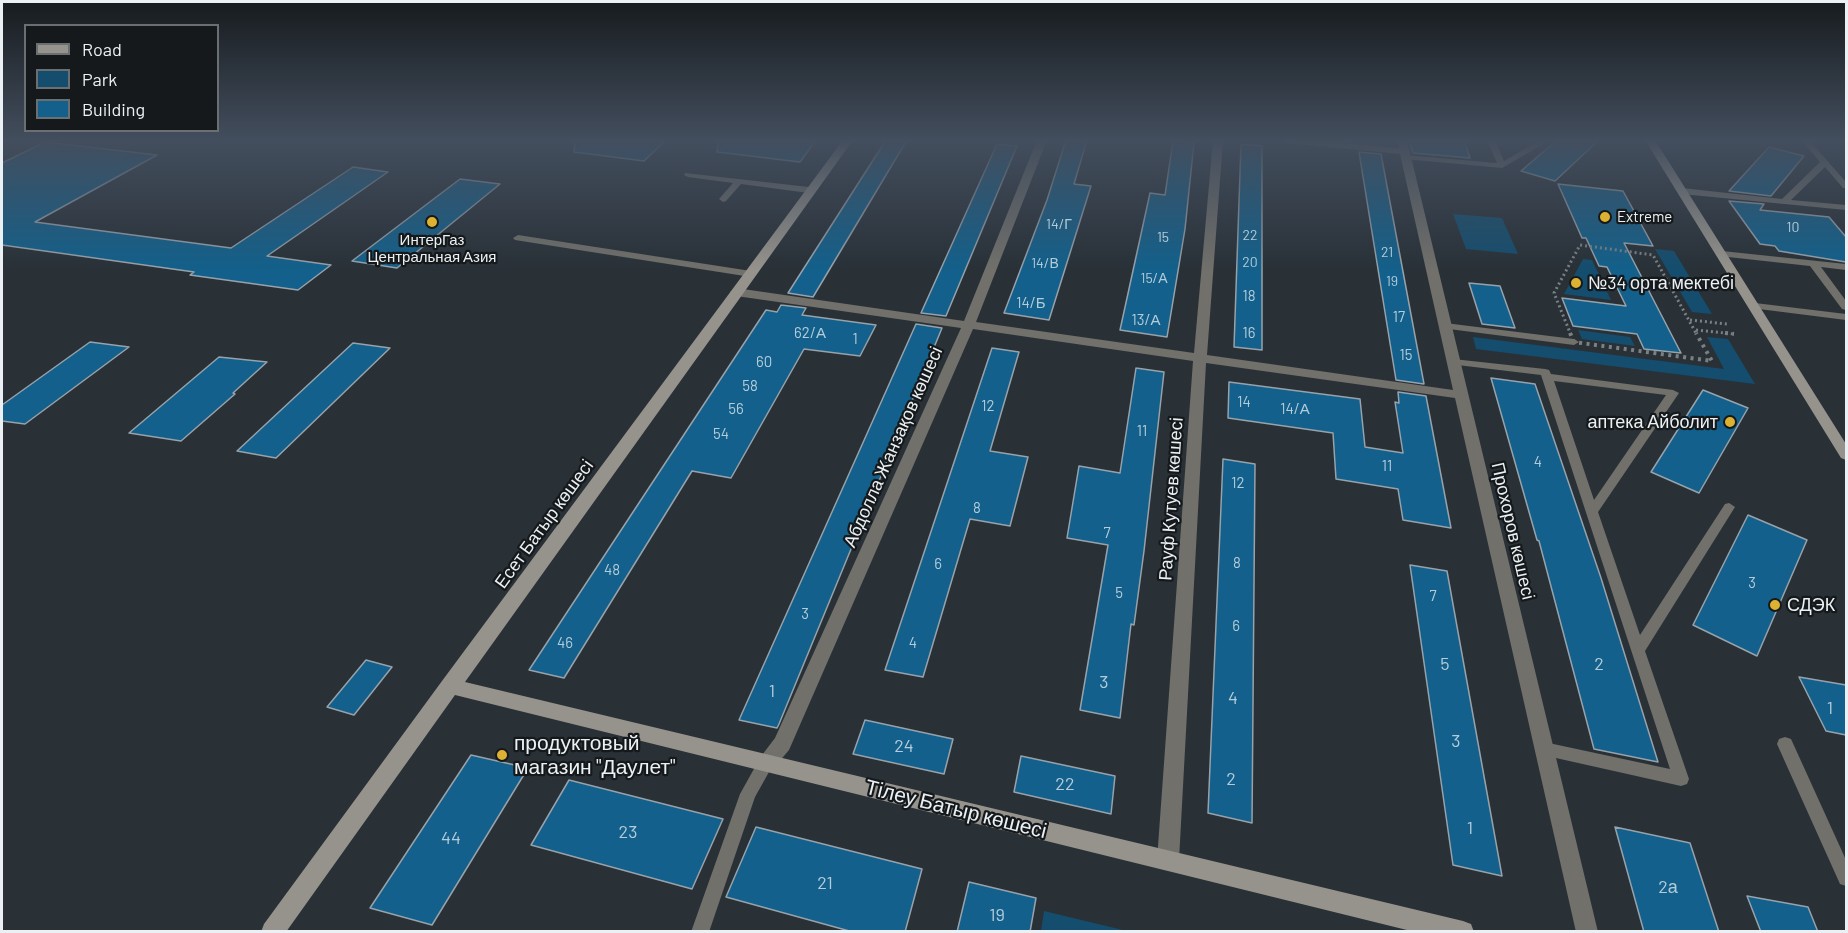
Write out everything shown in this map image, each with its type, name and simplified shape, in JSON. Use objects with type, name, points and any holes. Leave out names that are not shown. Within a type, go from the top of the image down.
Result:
[{"type":"street","name":"Есет Батыр көшесі","points":[[272,932],[751,274],[814,184]]},
{"type":"street","name":"Абдолла Жанзақов көшесі","points":[[766,763],[782,744],[968,326],[1025,184]]},
{"type":"street","name":"Рауф Кутуев көшесі","points":[[1168,860],[1200,360],[1214,184]]},
{"type":"street","name":"Прохоров көшесі","points":[[1411,184],[1587,932]]},
{"type":"street","points":[[1677,184],[1846,455]]},
{"type":"street","points":[[736,292],[1200,360],[1461,395]]},
{"type":"street","name":"Тілеу Батыр көшесі","points":[[449,687],[1168,860],[1426,927],[1463,932]]},
{"type":"lane","points":[[723,200],[737,184]]},
{"type":"lane","points":[[759,184],[809,190]]},
{"type":"lane","points":[[1785,201],[1802,184]]},
{"type":"lane","points":[[1682,191],[1846,207]]},
{"type":"lane","points":[[518,238],[751,274]]},
{"type":"lane","points":[[1722,254],[1846,267]]},
{"type":"lane","points":[[1813,264],[1846,307]]},
{"type":"lane","points":[[1755,306],[1846,317]]},
{"type":"lane","points":[[1445,326],[1574,342]]},
{"type":"lane","points":[[1453,362],[1545,372],[1681,779],[1544,749]]},
{"type":"lane","points":[[1546,377],[1673,393],[1592,513]]},
{"type":"lane","points":[[1638,650],[1729,507]]},
{"type":"lane","points":[[1785,744],[1846,878]]},
{"type":"lane","points":[[700,932],[748,794],[766,763]]},
{"type":"path","points":[[1580,246],[1653,255],[1689,320],[1713,361],[1574,342],[1554,293],[1580,246]]},
{"type":"path","points":[[1689,320],[1727,324]]},
{"type":"path","points":[[1695,330],[1734,334]]},
{"type":"green space","points":[[1453,214],[1502,218],[1518,254],[1466,249]]},
{"type":"green space","points":[[1655,249],[1674,251],[1712,314],[1692,312]]},
{"type":"green space","points":[[1583,259],[1592,260],[1611,300],[1564,294]]},
{"type":"green space","points":[[1578,330],[1630,337],[1635,346],[1582,339]]},
{"type":"green space","points":[[1473,337],[1724,369],[1707,337],[1728,339],[1755,384],[1476,349]]},
{"type":"green space","points":[[1044,911],[1127,931],[1041,931]]},
{"type":"building","points":[[2,184],[105,184],[35,222],[231,248],[328,184],[371,184],[267,256],[331,265],[298,290],[190,275],[194,272],[2,245]]},
{"type":"building","points":[[454,184],[500,184],[397,268],[352,261]]},
{"type":"building","points":[[858,184],[881,184],[813,297],[788,293]]},
{"type":"building","points":[[979,184],[1001,184],[946,316],[921,313]]},
{"type":"building","points":[[1052,184],[1091,186],[1049,320],[1004,313]]},
{"type":"building","points":[[1167,184],[1190,184],[1185,229],[1167,337],[1120,330],[1150,193],[1165,195]]},
{"type":"building","points":[[1240,184],[1262,184],[1262,350],[1234,347]]},
{"type":"building","points":[[1364,184],[1387,184],[1424,384],[1396,380]]},
{"type":"building","points":[[1558,184],[1623,191],[1653,246],[1624,243],[1681,353],[1644,349],[1637,334],[1573,326],[1562,298],[1626,306],[1607,267],[1599,266],[1586,238],[1582,238]]},
{"type":"building","points":[[1736,184],[1781,184],[1771,196],[1729,191]]},
{"type":"building","points":[[1729,201],[1764,204],[1760,210],[1829,217],[1846,237],[1846,262],[1779,251],[1775,246],[1760,244]]},
{"type":"building","points":[[1469,283],[1500,286],[1515,328],[1482,324]]},
{"type":"building","points":[[781,305],[806,308],[802,315],[876,325],[860,356],[804,349],[731,478],[692,471],[564,678],[529,670],[766,310],[777,312]]},
{"type":"building","points":[[916,324],[942,328],[779,724],[777,728],[739,720]]},
{"type":"building","points":[[90,342],[129,347],[25,424],[2,421],[2,405]]},
{"type":"building","points":[[353,343],[390,348],[276,458],[237,451]]},
{"type":"building","points":[[992,348],[1019,352],[990,451],[1028,457],[1010,526],[970,519],[923,677],[885,670]]},
{"type":"building","points":[[219,357],[267,362],[233,393],[235,394],[181,441],[129,433]]},
{"type":"building","points":[[1136,368],[1164,372],[1144,551],[1134,625],[1131,624],[1120,718],[1080,710],[1108,545],[1067,538],[1079,466],[1120,473]]},
{"type":"building","points":[[1491,378],[1535,384],[1601,578],[1658,762],[1594,749],[1539,541]]},
{"type":"building","points":[[1229,382],[1360,399],[1365,447],[1403,453],[1395,402],[1399,403],[1398,392],[1426,396],[1451,528],[1403,520],[1398,489],[1336,479],[1333,433],[1228,418]]},
{"type":"building","points":[[1703,390],[1748,408],[1699,493],[1651,472]]},
{"type":"building","points":[[1223,459],[1255,464],[1252,823],[1208,813]]},
{"type":"building","points":[[1748,515],[1807,540],[1757,656],[1693,625]]},
{"type":"building","points":[[1410,565],[1447,571],[1502,876],[1453,865]]},
{"type":"building","points":[[366,660],[392,667],[354,715],[327,707]]},
{"type":"building","points":[[1799,677],[1846,685],[1846,735],[1826,731]]},
{"type":"building","points":[[865,720],[953,739],[944,774],[853,754]]},
{"type":"building","points":[[471,755],[528,768],[432,925],[370,908]]},
{"type":"building","points":[[1021,756],[1115,776],[1111,814],[1014,792]]},
{"type":"building","points":[[569,780],[723,819],[692,889],[531,845]]},
{"type":"building","points":[[756,827],[922,869],[905,932],[853,932],[726,897]]},
{"type":"building","points":[[1615,827],[1690,843],[1719,932],[1644,932]]},
{"type":"building","points":[[969,882],[1036,898],[1030,932],[957,932]]},
{"type":"building","points":[[1747,896],[1808,907],[1818,932],[1761,932]]},
{"type":"place","name":"Extreme","points":[[1605,217]]},
{"type":"place","name":"ИнтерГаз Центральная Азия","points":[[432,222]]},
{"type":"place","name":"№34 орта мектебі","points":[[1576,283]]},
{"type":"place","name":"аптека Айболит","points":[[1730,422]]},
{"type":"place","name":"СДЭК","points":[[1775,605]]},
{"type":"place","name":"продуктовый магазин \"Даулет\"","points":[[502,755]]}]
